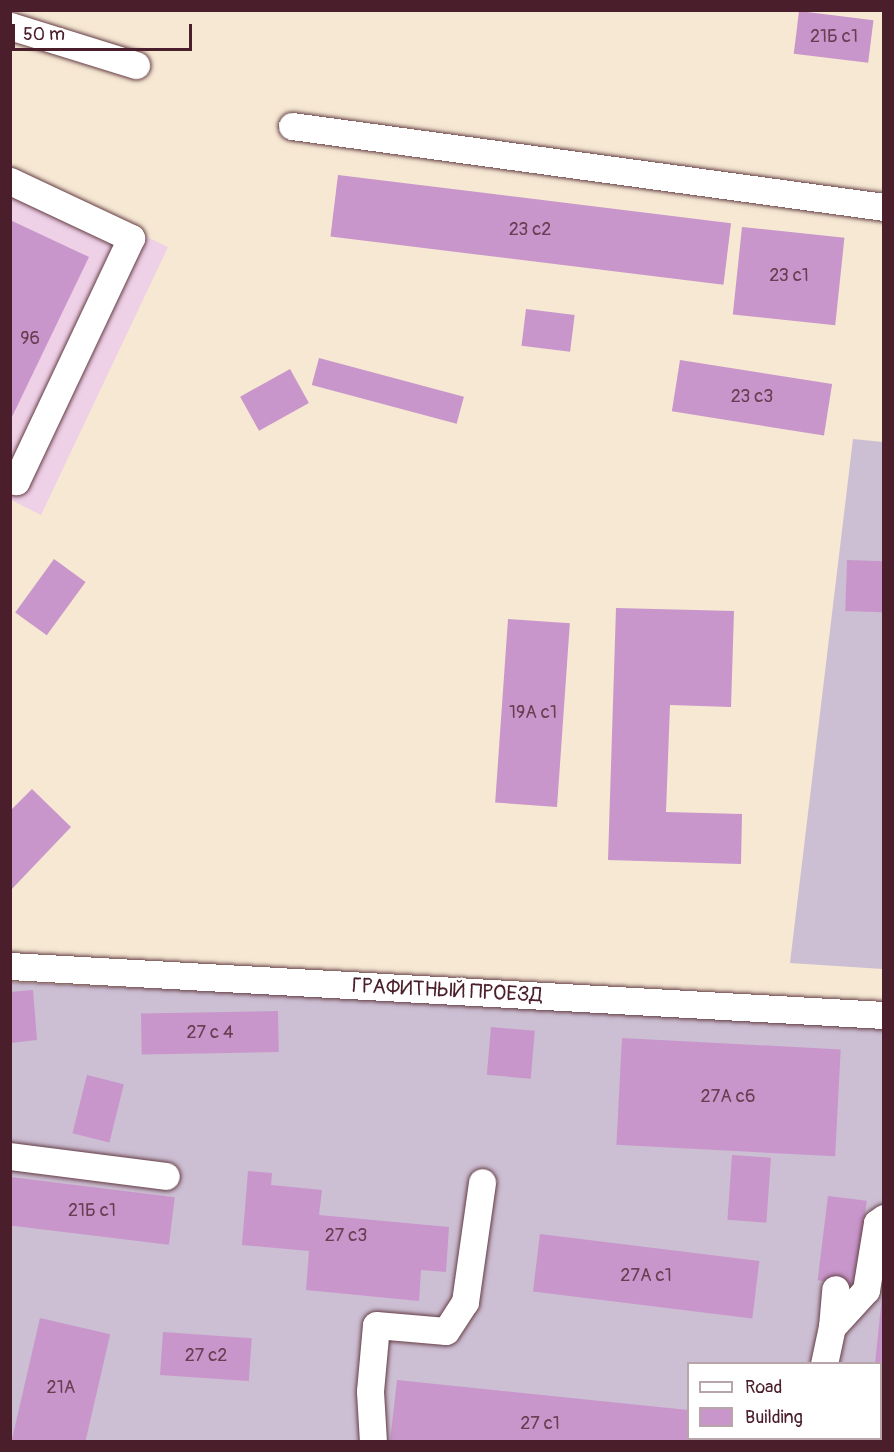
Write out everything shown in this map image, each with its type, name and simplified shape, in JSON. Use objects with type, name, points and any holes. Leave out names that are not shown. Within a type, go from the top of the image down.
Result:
[{"type":"street","points":[[10,26],[136,65]]},
{"type":"street","points":[[292,126],[884,207]]},
{"type":"street","points":[[10,181],[131,238],[16,481],[10,478]]},
{"type":"street","name":"ГРАФИТНЫЙ ПРОЕЗД","points":[[10,966],[884,1015]]},
{"type":"street","points":[[10,1156],[166,1176]]},
{"type":"street","points":[[373,1442],[370,1391],[376,1325],[446,1331],[465,1302],[482,1182]]},
{"type":"street","points":[[832,1327],[866,1290],[878,1223],[884,1218]]},
{"type":"street","points":[[824,1362],[832,1327],[835,1289]]},
{"type":"shaded area","points":[[10,172],[168,247],[41,515],[11,500]]},
{"type":"shaded area","points":[[853,439],[883,442],[883,969],[790,963]]},
{"type":"shaded area","points":[[11,982],[783,1018],[883,1029],[883,1441],[11,1442]]},
{"type":"building","points":[[799,11],[873,20],[868,63],[794,54]]},
{"type":"building","points":[[338,175],[731,223],[723,285],[330,237]]},
{"type":"building","points":[[10,220],[89,257],[10,421]]},
{"type":"building","points":[[742,227],[844,238],[835,325],[733,315]]},
{"type":"building","points":[[526,309],[575,315],[570,352],[521,346]]},
{"type":"building","points":[[319,358],[464,397],[457,424],[312,385]]},
{"type":"building","points":[[680,360],[832,384],[824,435],[672,411]]},
{"type":"building","points":[[290,369],[309,403],[259,431],[240,397]]},
{"type":"building","points":[[54,559],[86,582],[47,635],[15,612]]},
{"type":"building","points":[[847,560],[884,561],[882,612],[845,611]]},
{"type":"building","points":[[616,608],[734,611],[731,707],[670,705],[666,812],[742,814],[741,864],[608,860]]},
{"type":"building","points":[[508,619],[570,623],[557,807],[495,803]]},
{"type":"building","points":[[32,789],[71,827],[10,891],[10,811]]},
{"type":"building","points":[[33,990],[37,1040],[10,1043],[10,992]]},
{"type":"building","points":[[278,1011],[279,1052],[142,1054],[141,1013]]},
{"type":"building","points":[[491,1027],[535,1031],[531,1079],[487,1075]]},
{"type":"building","points":[[622,1038],[841,1049],[835,1156],[616,1145]]},
{"type":"building","points":[[87,1075],[124,1084],[109,1142],[72,1133]]},
{"type":"building","points":[[732,1155],[771,1158],[766,1223],[727,1220]]},
{"type":"building","points":[[248,1171],[272,1173],[271,1185],[322,1190],[319,1215],[449,1227],[446,1272],[421,1270],[419,1301],[306,1290],[309,1251],[242,1245]]},
{"type":"building","points":[[10,1177],[175,1197],[169,1245],[10,1225]]},
{"type":"building","points":[[828,1196],[867,1201],[856,1285],[818,1280]]},
{"type":"building","points":[[540,1234],[759,1261],[752,1319],[533,1292]]},
{"type":"building","points":[[882,1296],[884,1296],[884,1364],[875,1362]]},
{"type":"building","points":[[40,1318],[110,1334],[85,1442],[11,1442]]},
{"type":"building","points":[[163,1332],[252,1338],[249,1381],[160,1375]]},
{"type":"building","points":[[397,1380],[687,1410],[687,1440],[746,1440],[745,1442],[390,1442]]}]
